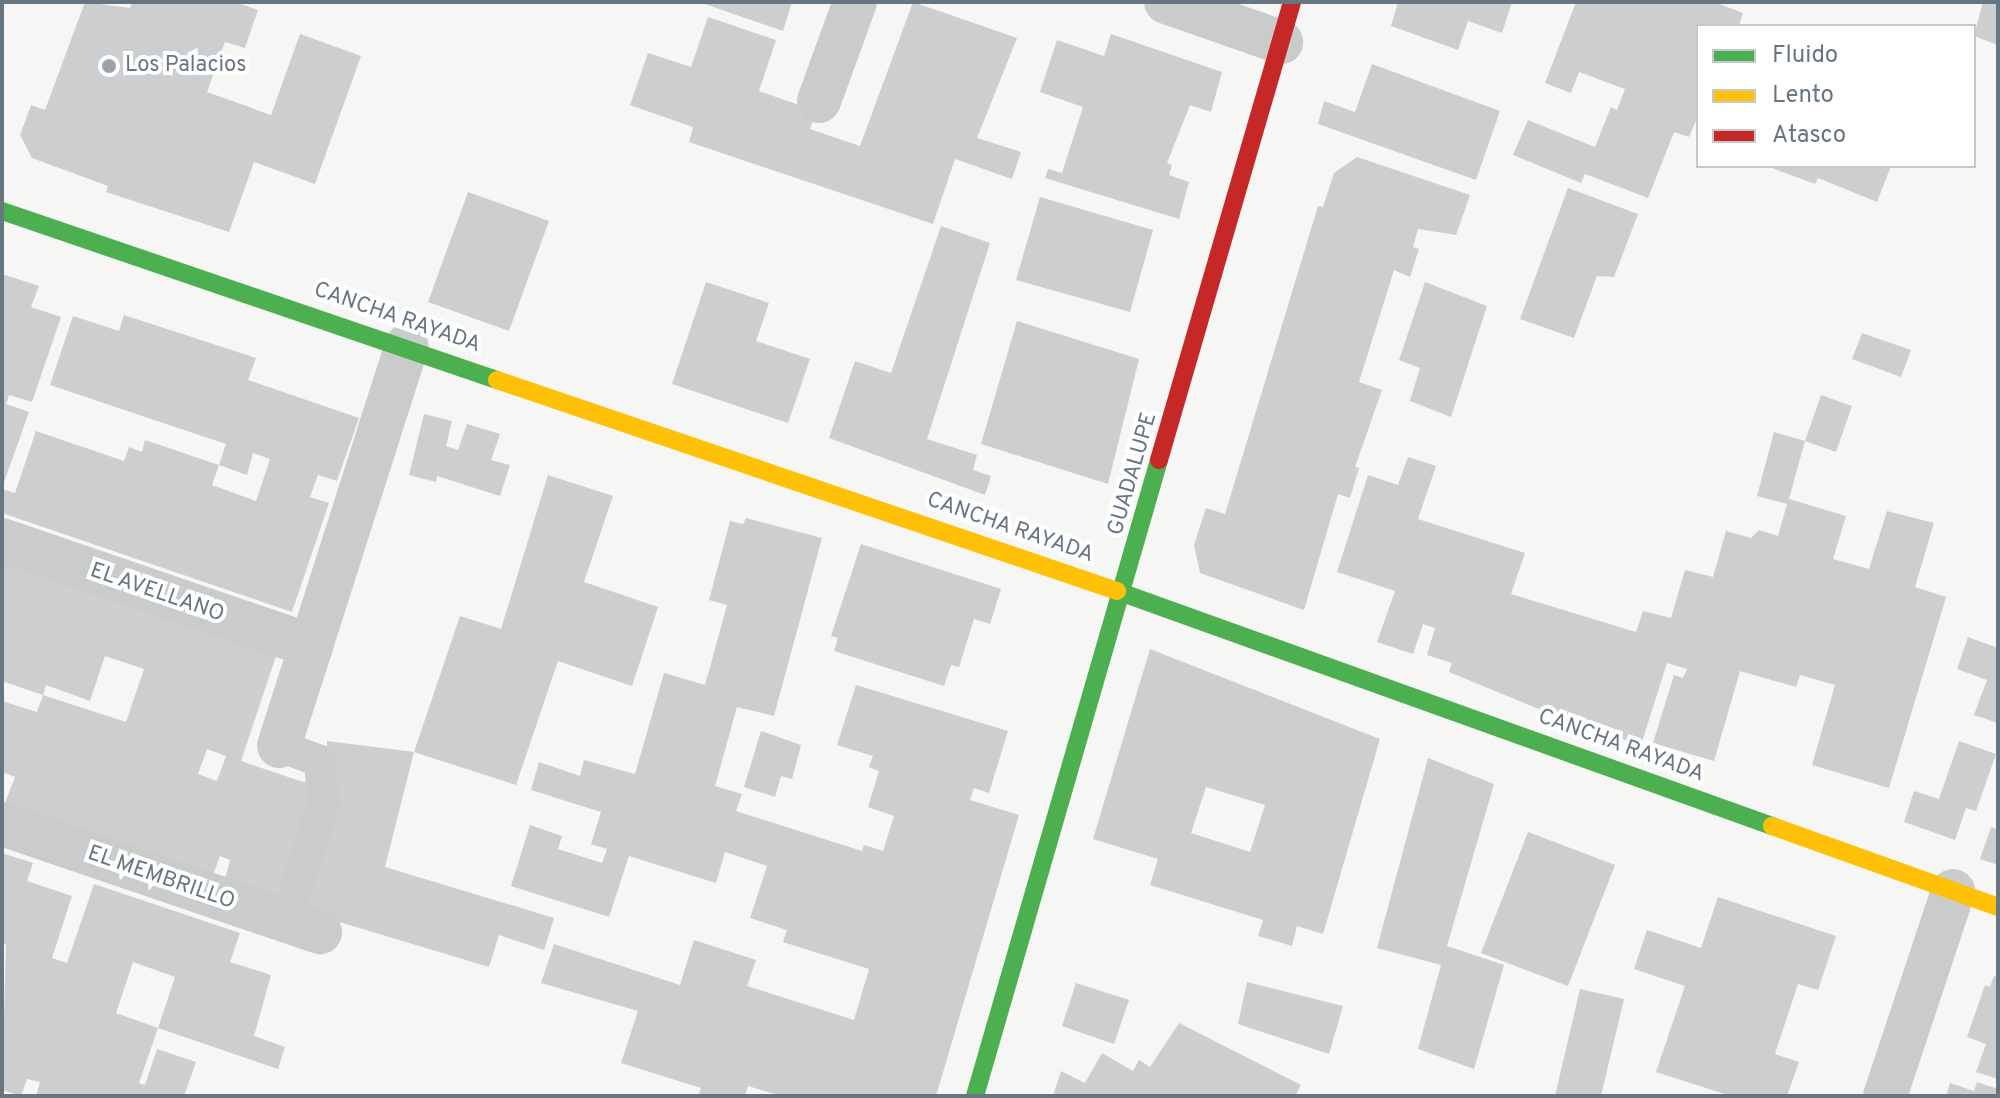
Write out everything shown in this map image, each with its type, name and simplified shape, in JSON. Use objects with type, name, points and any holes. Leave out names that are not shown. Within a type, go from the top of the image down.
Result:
[{"type":"main road","name":"GUADALUPE","points":[[975,1096],[1124,593],[1287,22]]},
{"type":"main road","name":"CANCHA RAYADA","points":[[2,211],[407,346],[1124,593],[1998,907]]},
{"type":"street","points":[[819,101],[855,2]]},
{"type":"street","points":[[1166,2],[1287,22]]},
{"type":"street","points":[[279,746],[407,346]]},
{"type":"street","name":"EL AVELLANO","points":[[2,540],[311,646]]},
{"type":"street","name":"EL MEMBRILLO","points":[[2,824],[303,926]]},
{"type":"street","points":[[1885,1096],[1953,891]]},
{"type":"lane","points":[[279,746],[320,761],[323,805],[303,926]]},
{"type":"building","points":[[85,2],[130,8],[132,2],[235,2],[258,10],[245,48],[225,42],[207,92],[271,115],[300,34],[361,56],[315,184],[254,162],[229,232],[106,192],[108,186],[32,158],[20,135],[31,105],[45,110]]},
{"type":"building","points":[[699,2],[792,2],[783,31]]},
{"type":"building","points":[[913,2],[1017,38],[977,138],[1021,152],[1012,179],[955,159],[933,224],[689,142],[693,127],[630,105],[648,53],[691,67],[708,17],[776,40],[759,91],[816,111],[810,129],[860,146]]},
{"type":"building","points":[[1398,2],[1512,2],[1502,33],[1468,21],[1458,50],[1391,26]]},
{"type":"building","points":[[1576,2],[1714,2],[1743,13],[1740,24],[1696,24],[1696,121],[1689,137],[1674,132],[1648,198],[1585,174],[1581,183],[1513,155],[1528,120],[1595,147],[1611,107],[1617,110],[1625,89],[1579,72],[1571,93],[1545,83]]},
{"type":"building","points":[[1983,2],[1998,2],[1998,45],[1976,37]]},
{"type":"building","points":[[1111,34],[1222,72],[1211,112],[1190,105],[1167,163],[1172,165],[1169,175],[1189,182],[1179,219],[1045,178],[1048,169],[1062,173],[1083,107],[1040,92],[1057,40],[1104,56]]},
{"type":"building","points":[[1372,64],[1500,111],[1476,180],[1318,124],[1324,101],[1355,112]]},
{"type":"building","points":[[1357,157],[1470,195],[1456,235],[1418,229],[1413,247],[1419,249],[1410,277],[1394,270],[1359,382],[1382,390],[1355,467],[1359,468],[1350,498],[1338,494],[1304,610],[1200,573],[1194,545],[1206,508],[1225,514],[1318,206],[1323,207],[1334,173]]},
{"type":"building","points":[[1772,168],[1890,168],[1877,202],[1818,178],[1815,184]]},
{"type":"building","points":[[1568,188],[1638,214],[1614,277],[1597,276],[1574,338],[1520,319]]},
{"type":"building","points":[[468,192],[549,221],[509,331],[428,302]]},
{"type":"building","points":[[1040,197],[1153,230],[1130,312],[1016,280]]},
{"type":"building","points":[[941,226],[990,243],[927,439],[977,455],[973,470],[991,476],[985,495],[829,438],[855,361],[891,373]]},
{"type":"building","points":[[2,274],[39,286],[31,307],[61,317],[32,402],[9,395],[6,404],[29,412],[2,488]]},
{"type":"building","points":[[706,282],[769,303],[756,341],[810,359],[788,423],[672,384]]},
{"type":"building","points":[[1425,282],[1487,306],[1451,417],[1410,401],[1420,368],[1399,360]]},
{"type":"building","points":[[124,315],[256,358],[248,380],[359,418],[337,481],[318,475],[310,497],[329,503],[292,612],[2,513],[2,489],[15,493],[36,431],[124,461],[129,447],[142,452],[145,440],[219,465],[226,444],[50,385],[73,316],[119,331]],"holes":[[[253,453],[270,459],[256,501],[212,485],[219,465],[247,475]]]},
{"type":"building","points":[[1017,321],[1139,359],[1108,484],[981,444]]},
{"type":"building","points":[[1862,333],[1911,350],[1901,377],[1852,359]]},
{"type":"building","points":[[1821,395],[1852,406],[1836,452],[1805,441]]},
{"type":"building","points":[[424,414],[452,421],[446,446],[458,450],[467,424],[500,434],[491,460],[510,465],[500,496],[437,476],[436,482],[409,475]]},
{"type":"building","points":[[1774,432],[1805,441],[1789,499],[1846,516],[1833,559],[1869,569],[1887,511],[1934,523],[1915,587],[1946,597],[1889,788],[1812,765],[1835,685],[1800,675],[1796,687],[1740,671],[1714,761],[1653,743],[1674,675],[1683,678],[1687,669],[1667,663],[1641,745],[1570,722],[1449,672],[1452,663],[1427,655],[1435,628],[1423,624],[1413,654],[1377,642],[1395,591],[1337,572],[1368,475],[1398,485],[1408,457],[1436,466],[1418,519],[1525,553],[1511,594],[1636,632],[1643,611],[1671,618],[1685,570],[1713,577],[1726,531],[1751,538],[1759,530],[1778,536],[1787,504],[1757,496]]},
{"type":"building","points":[[548,475],[613,496],[584,582],[658,607],[632,686],[558,661],[516,785],[414,752],[460,616],[501,629]]},
{"type":"building","points":[[746,518],[822,538],[774,716],[737,707],[715,786],[742,794],[736,811],[862,851],[864,845],[883,851],[894,816],[868,807],[879,771],[869,767],[873,756],[837,745],[856,685],[1008,731],[989,793],[974,788],[970,800],[1019,815],[936,1096],[781,1096],[748,1086],[745,1096],[698,1096],[701,1088],[621,1063],[638,1011],[541,983],[554,944],[680,985],[694,940],[756,960],[747,986],[854,1020],[869,969],[783,942],[787,930],[750,918],[767,866],[725,852],[716,883],[629,856],[609,917],[511,886],[530,825],[562,836],[558,849],[602,863],[607,849],[591,844],[601,812],[531,790],[539,762],[580,776],[584,760],[635,774],[664,673],[705,685],[727,605],[709,600],[730,521],[743,524]]},
{"type":"building","points":[[861,544],[1001,589],[990,624],[974,619],[959,667],[951,665],[944,686],[834,651],[838,638],[831,636]]},
{"type":"building","points":[[2,561],[276,656],[241,761],[315,786],[277,896],[225,879],[230,860],[220,856],[213,875],[5,803],[15,777],[2,772],[2,701],[37,712],[43,695],[2,681]],"holes":[[[105,656],[144,669],[126,722],[43,695],[46,685],[90,701]],[[207,749],[226,756],[217,781],[198,774]]]},
{"type":"building","points":[[1968,637],[1998,648],[1998,723],[1974,715],[1987,680],[1957,669]]},
{"type":"building","points":[[1150,649],[1380,739],[1323,934],[1297,926],[1292,946],[1258,936],[1263,920],[1150,885],[1158,859],[1093,839]],"holes":[[[1206,787],[1265,805],[1250,852],[1191,833]]]},
{"type":"building","points":[[761,731],[801,745],[792,779],[781,776],[775,797],[744,787]]},
{"type":"building","points":[[327,741],[414,752],[385,867],[554,918],[544,950],[499,935],[489,967],[306,912],[329,820]]},
{"type":"building","points":[[1959,741],[1996,754],[1976,811],[1966,808],[1955,840],[1904,822],[1914,791],[1939,799]]},
{"type":"building","points":[[1428,758],[1494,784],[1447,946],[1504,965],[1474,1069],[1418,1049],[1441,965],[1377,948]]},
{"type":"building","points":[[1991,827],[1998,830],[1998,865],[1980,859]]},
{"type":"building","points":[[1528,832],[1615,865],[1568,986],[1481,953]]},
{"type":"building","points":[[2,853],[33,863],[27,881],[72,896],[52,958],[67,963],[94,884],[240,933],[230,962],[271,975],[254,1036],[285,1047],[278,1069],[158,1028],[139,1083],[145,1085],[157,1049],[196,1062],[184,1096],[36,1096],[40,1082],[27,1079],[21,1096],[2,1090],[6,944],[2,943]],"holes":[[[133,962],[175,977],[158,1028],[116,1013]]]},
{"type":"building","points":[[1718,897],[1836,936],[1818,990],[1798,984],[1775,1054],[1799,1062],[1787,1096],[1731,1096],[1656,1072],[1685,986],[1634,969],[1647,930],[1701,948]]},
{"type":"building","points":[[1994,976],[1998,977],[1998,1079],[1976,1072],[1986,1044],[1967,1037],[1985,985],[1990,987]]},
{"type":"building","points":[[1247,982],[1343,1006],[1329,1054],[1238,1024]]},
{"type":"building","points":[[1076,983],[1129,1000],[1114,1044],[1062,1026]]},
{"type":"building","points":[[1580,989],[1624,999],[1601,1096],[1555,1096]]},
{"type":"building","points":[[1179,1023],[1301,1085],[1295,1096],[1053,1096],[1061,1071],[1085,1083],[1102,1053],[1133,1071],[1139,1060],[1150,1067]]},
{"type":"building","points":[[1977,1082],[1998,1089],[1998,1096],[1946,1096],[1950,1083],[1974,1091]]},
{"type":"traffic: fast","points":[[2,211],[497,380]]},
{"type":"traffic: fast","points":[[975,1096],[1159,460]]},
{"type":"traffic: fast","points":[[1117,591],[1772,826]]},
{"type":"traffic: slow","points":[[497,380],[1117,591]]},
{"type":"traffic: slow","points":[[1772,826],[1998,907]]},
{"type":"traffic: jam","points":[[1159,460],[1292,2]]},
{"type":"place","name":"Los Palacios","points":[[109,66]]}]
